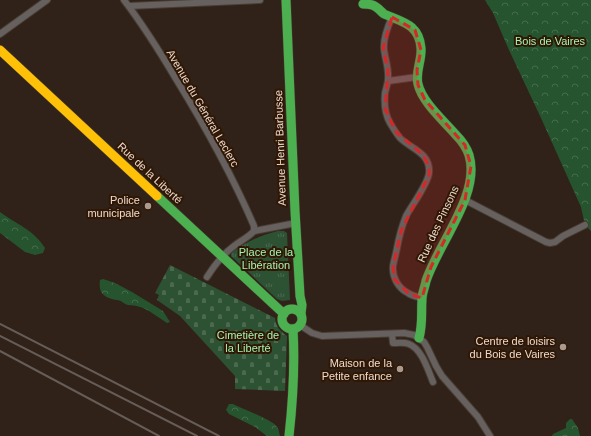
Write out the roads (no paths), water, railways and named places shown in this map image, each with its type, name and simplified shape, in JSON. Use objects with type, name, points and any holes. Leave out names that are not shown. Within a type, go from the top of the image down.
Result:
[{"type":"street","points":[[0,34],[47,0]]},
{"type":"street","name":"Avenue du Général Leclerc","points":[[124,0],[168,66],[204,127],[248,213],[254,226],[254,231]]},
{"type":"street","points":[[129,6],[260,0]]},
{"type":"street","name":"Avenue Henri Barbusse","points":[[286,0],[296,223],[300,296],[302,305],[301,314]]},
{"type":"street","name":"Rue des Pinsons","points":[[363,4],[373,5],[383,13],[403,20],[415,30],[421,50],[417,70],[418,85],[425,100],[465,145],[472,166],[471,177],[465,200],[431,267],[426,282],[422,298],[422,328],[419,338]]},
{"type":"street","points":[[392,17],[383,48],[388,71],[388,81],[385,93],[385,109],[390,122],[400,138],[418,150],[423,155],[429,167],[429,175],[401,230],[393,266],[393,273],[394,278],[403,290],[409,294],[422,298]]},
{"type":"street","name":"Rue de la Liberté","points":[[0,50],[223,256],[288,311]]},
{"type":"street","points":[[388,81],[417,77]]},
{"type":"street","points":[[465,200],[546,242],[555,242],[563,236],[585,225]]},
{"type":"street","points":[[207,277],[223,256],[235,244],[254,231],[296,223]]},
{"type":"street","points":[[300,296],[283,317],[283,323],[287,327],[296,327],[322,336],[404,333],[414,335],[419,338],[427,347],[442,376],[475,413],[490,436]]},
{"type":"street","points":[[288,311],[296,310],[301,314],[302,319],[296,327],[289,436]]},
{"type":"street","points":[[392,334],[393,343],[409,344],[418,351],[433,382]]},
{"type":"railway","points":[[0,324],[219,436]]},
{"type":"railway","points":[[0,336],[197,436]]},
{"type":"railway","points":[[0,351],[159,436]]},
{"type":"place","name":"Police municipale","points":[[148,206]]},
{"type":"place","name":"Centre de loisirs du Bois de Vaires","points":[[563,347]]},
{"type":"place","name":"Maison de la Petite enfance","points":[[400,369]]},
{"type":"park label","name":"Bois de Vaires","points":[[550,41]]},
{"type":"park label","name":"Place de la Libération","points":[[266,258]]},
{"type":"park label","name":"Cimetière de la Liberté","points":[[248,341]]}]
